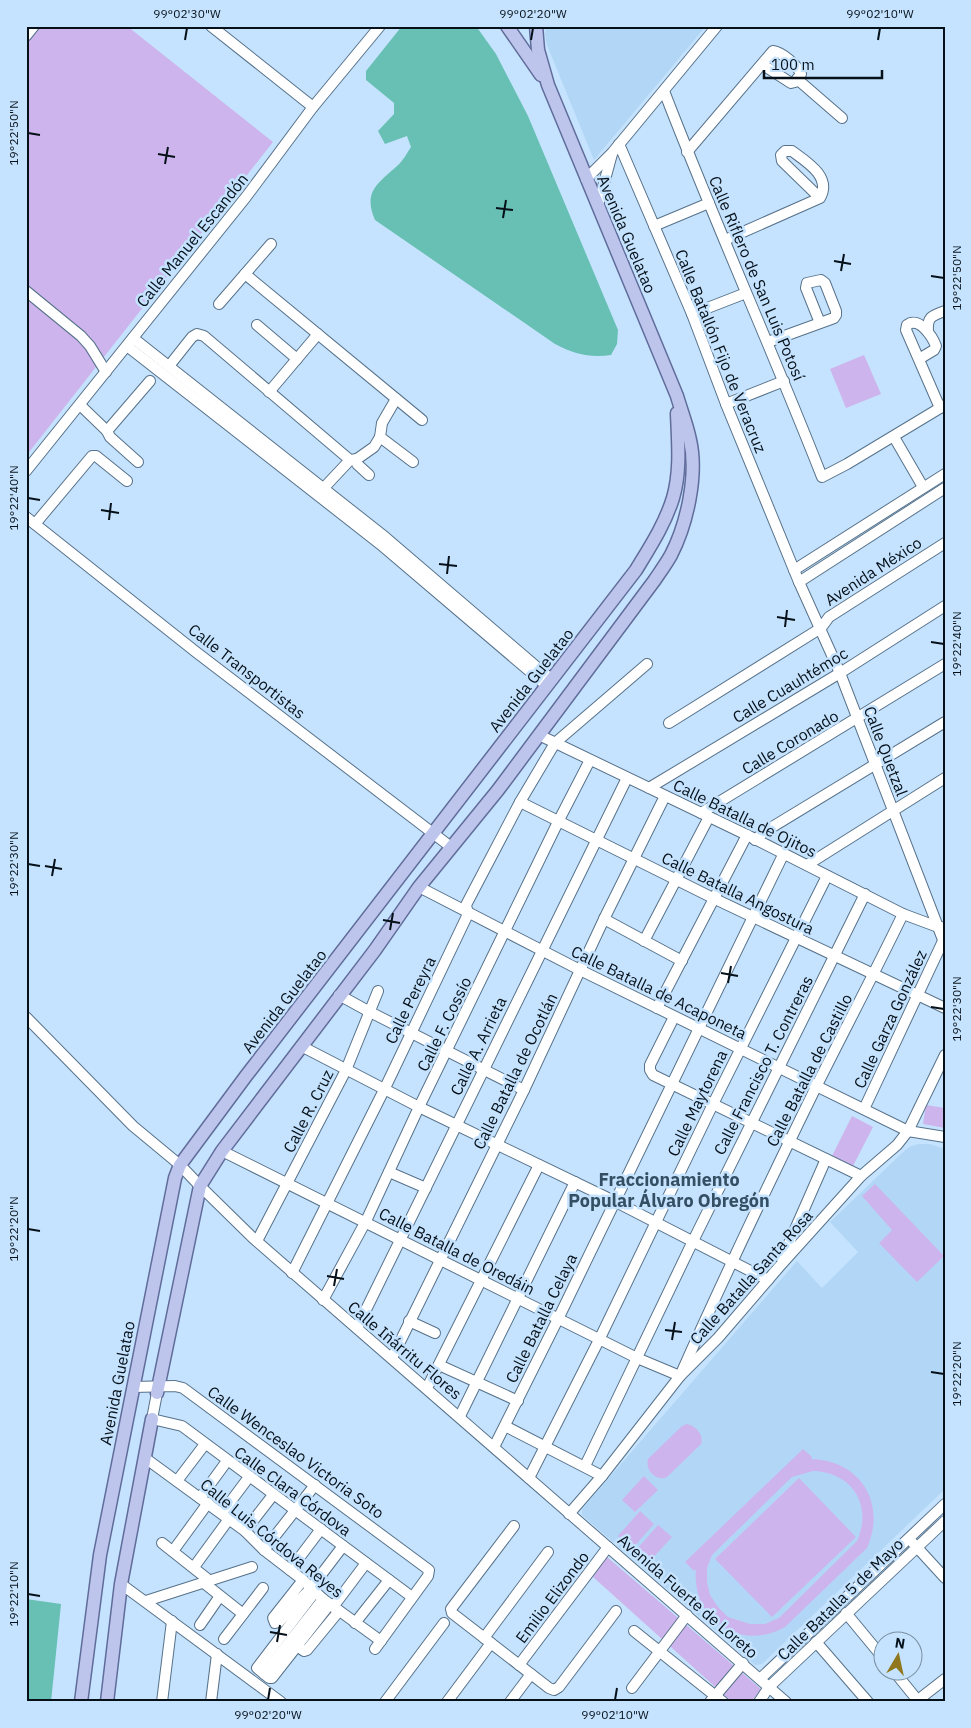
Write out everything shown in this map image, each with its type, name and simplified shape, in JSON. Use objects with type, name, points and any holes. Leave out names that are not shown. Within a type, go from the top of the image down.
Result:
[{"type":"main road","name":"Avenida Guelatao","points":[[507,26],[548,85]]},
{"type":"main road","name":"Avenida Guelatao","points":[[158,1390],[200,1186],[222,1151],[375,950],[419,887],[498,790],[654,581],[670,556],[682,531],[689,500],[692,470],[690,440],[676,396],[548,85],[538,50],[536,26]]},
{"type":"main road","name":"Avenida Guelatao","points":[[81,1702],[100,1555],[175,1178],[180,1165],[240,1084],[636,570],[653,543],[674,497],[678,453],[676,396]]},
{"type":"main road","name":"Avenida Guelatao","points":[[106,1702],[121,1584],[152,1419]]},
{"type":"street","points":[[26,36],[34,26]]},
{"type":"street","points":[[211,26],[313,107]]},
{"type":"street","name":"Calle Manuel Escandón","points":[[26,471],[246,197],[313,107],[380,26]]},
{"type":"street","points":[[586,179],[612,153],[717,26]]},
{"type":"street","points":[[687,152],[772,53],[778,52],[801,71],[801,74],[793,83],[763,65]]},
{"type":"street","points":[[797,79],[842,118]]},
{"type":"street","name":"Calle Riflero de San Luis Potosí","points":[[664,91],[687,152],[768,342],[822,476],[847,464],[894,436]]},
{"type":"street","name":"Calle Batallón Fijo de Veracruz","points":[[619,144],[692,314],[726,404],[794,570]]},
{"type":"street","points":[[725,240],[820,198],[823,192],[817,170],[789,150],[781,156],[782,161],[820,198]]},
{"type":"street","points":[[598,205],[612,153]]},
{"type":"street","points":[[654,226],[709,203]]},
{"type":"street","points":[[219,304],[270,244]]},
{"type":"street","points":[[245,274],[422,420]]},
{"type":"street","points":[[26,291],[81,336],[90,346],[106,372]]},
{"type":"street","points":[[692,314],[746,293]]},
{"type":"street","points":[[928,332],[927,324],[932,316],[945,310]]},
{"type":"street","points":[[919,359],[936,348],[936,344],[928,332],[914,322],[907,325],[906,330],[919,359],[942,406],[894,436],[923,487]]},
{"type":"street","points":[[768,342],[820,323]]},
{"type":"street","points":[[257,325],[297,359]]},
{"type":"street","points":[[169,366],[192,337],[201,334],[353,460],[368,475]]},
{"type":"street","points":[[270,392],[318,334]]},
{"type":"street","points":[[130,342],[169,366],[232,423]]},
{"type":"street","points":[[130,342],[383,541],[549,683]]},
{"type":"street","points":[[107,431],[150,381]]},
{"type":"street","points":[[726,404],[784,381]]},
{"type":"street","points":[[320,492],[353,460],[374,447],[380,437],[382,423],[396,399]]},
{"type":"street","points":[[80,405],[107,431],[110,437],[138,462]]},
{"type":"street","points":[[380,437],[413,462]]},
{"type":"street","points":[[30,521],[92,456],[96,456],[126,481]]},
{"type":"street","points":[[794,570],[945,474]]},
{"type":"street","points":[[799,582],[945,488]]},
{"type":"street","name":"Calle Transportistas","points":[[30,521],[196,652],[450,847]]},
{"type":"street","points":[[847,536],[852,547]]},
{"type":"street","name":"Avenida México","points":[[668,723],[821,628],[829,617],[945,543]]},
{"type":"street","name":"Calle Quetzal","points":[[794,570],[840,673],[893,810],[942,927],[944,943]]},
{"type":"street","name":"Calle Cuauhtémoc","points":[[649,788],[840,673],[945,606]]},
{"type":"street","name":"Calle Pereyra","points":[[292,1273],[385,1088],[468,914],[466,905],[520,802],[555,743],[647,664]]},
{"type":"street","name":"Calle Coronado","points":[[705,815],[945,664]]},
{"type":"street","points":[[657,1008],[715,899],[751,837],[764,832],[945,722]]},
{"type":"street","name":"Calle Batalla de Ojitos","points":[[539,735],[784,853],[903,914],[942,927]]},
{"type":"street","name":"Calle F. Cossío","points":[[323,1300],[366,1221],[420,1106],[590,760]]},
{"type":"street","name":"Calle A. Arrieta","points":[[357,1328],[627,778]]},
{"type":"street","points":[[806,865],[893,810],[944,781]]},
{"type":"street","name":"Calle Batalla de Ocotlán","points":[[392,1358],[524,1090],[604,919],[666,796]]},
{"type":"street","name":"Calle Batalla Angostura","points":[[520,802],[715,899],[945,1008]]},
{"type":"street","points":[[644,941],[677,880],[705,815]]},
{"type":"street","name":"Calle Batalla Celaya","points":[[494,1446],[559,1318],[671,1083],[784,853]]},
{"type":"street","name":"Calle Maytorena","points":[[529,1478],[600,1338],[740,1049],[827,876]]},
{"type":"street","name":"Calle Batalla de Acaponeta","points":[[419,887],[468,914],[674,1017],[908,1131],[945,1137]]},
{"type":"street","name":"Calle Francisco T. Contreras","points":[[585,1466],[692,1243],[865,894]]},
{"type":"street","name":"Calle Batalla de Castillo","points":[[680,1376],[731,1262],[903,914]]},
{"type":"street","points":[[604,919],[682,961]]},
{"type":"street","name":"Calle Garza González","points":[[864,1109],[944,943]]},
{"type":"street","name":"Calle R. Cruz","points":[[257,1241],[346,1070],[378,991]]},
{"type":"street","points":[[340,995],[524,1090]]},
{"type":"street","name":"Calle Iñárritu Flores","points":[[26,1017],[133,1126],[180,1165],[257,1241],[323,1300],[460,1416],[569,1514]]},
{"type":"street","points":[[674,1017],[650,1065],[653,1075],[861,1176]]},
{"type":"street","points":[[301,1046],[346,1070],[614,1201],[692,1243],[768,1280]]},
{"type":"street","name":"Calle Batalla Santa Rosa","points":[[569,1514],[602,1476],[680,1376],[718,1338],[778,1267],[861,1176],[897,1145],[908,1131],[945,1055]]},
{"type":"street","name":"Calle Batalla de Oredáin","points":[[222,1151],[366,1221],[637,1358],[680,1376]]},
{"type":"street","points":[[778,1267],[826,1159]]},
{"type":"street","points":[[427,1388],[440,1366],[539,1165]]},
{"type":"street","points":[[389,1172],[426,1188]]},
{"type":"street","points":[[460,1416],[575,1182]]},
{"type":"street","points":[[409,1321],[434,1333]]},
{"type":"street","points":[[440,1366],[518,1401]]},
{"type":"street","name":"Calle Wenceslao Victoria Soto","points":[[133,1387],[158,1390],[175,1386],[183,1388],[427,1568],[430,1572],[428,1576],[412,1597]]},
{"type":"street","name":"Avenida Guelatao","points":[[152,1419],[158,1390]]},
{"type":"street","name":"Calle Clara Córdova","points":[[152,1419],[180,1426],[412,1597]]},
{"type":"street","points":[[505,1426],[602,1476]]},
{"type":"street","points":[[177,1481],[205,1444]]},
{"type":"street","name":"Calle Luis Córdova Reyes","points":[[145,1458],[245,1531],[264,1550],[355,1623],[378,1645],[412,1597]]},
{"type":"street","points":[[174,1551],[226,1461]]},
{"type":"street","points":[[194,1567],[249,1477]]},
{"type":"street","points":[[264,1550],[315,1485]]},
{"type":"street","points":[[245,1531],[273,1495]]},
{"type":"street","name":"Calle Batalla 5 de Mayo","points":[[761,1678],[945,1504]]},
{"type":"street","name":"Avenida Fuerte de Loreto","points":[[569,1514],[761,1678],[786,1702]]},
{"type":"street","name":"Calle Batalla 5 de Mayo","points":[[759,1702],[769,1687],[846,1613],[943,1525]]},
{"type":"street","points":[[514,1526],[450,1611],[554,1690],[559,1687],[616,1611]]},
{"type":"street","points":[[290,1570],[321,1529]]},
{"type":"street","points":[[909,1538],[945,1578]]},
{"type":"street","points":[[162,1543],[194,1567],[220,1596],[243,1614]]},
{"type":"street","points":[[343,1546],[325,1600],[291,1640],[272,1678],[264,1674],[257,1668],[291,1640],[325,1600],[366,1563]]},
{"type":"street","name":"Emilio Elizondo","points":[[519,1665],[608,1547]]},
{"type":"street","points":[[447,1702],[548,1552]]},
{"type":"street","points":[[146,1601],[252,1567]]},
{"type":"street","points":[[303,1580],[273,1618],[273,1621],[279,1622],[325,1600]]},
{"type":"street","points":[[355,1623],[389,1580]]},
{"type":"street","points":[[864,1581],[873,1589]]},
{"type":"street","points":[[121,1584],[280,1702]]},
{"type":"street","points":[[224,1639],[263,1588]]},
{"type":"street","points":[[200,1625],[220,1596]]},
{"type":"street","points":[[846,1613],[874,1646]]},
{"type":"street","points":[[632,1688],[687,1615]]},
{"type":"street","points":[[162,1702],[172,1620]]},
{"type":"street","points":[[384,1702],[444,1623]]},
{"type":"street","points":[[634,1631],[716,1700],[743,1663]]},
{"type":"street","points":[[816,1642],[868,1702]]},
{"type":"street","points":[[211,1702],[217,1654]]},
{"type":"street","points":[[510,1702],[531,1674]]},
{"type":"street","points":[[901,1680],[919,1701],[945,1679]]},
{"type":"shaded area","points":[[26,26],[127,26],[273,142],[26,456]]},
{"type":"shaded area","points":[[402,26],[476,26],[496,54],[528,116],[618,330],[617,344],[611,355],[596,356],[582,354],[555,344],[375,220],[371,195],[383,178],[401,162],[411,147],[407,136],[385,144],[378,131],[394,114],[394,103],[366,80],[366,71]]},
{"type":"shaded area","points":[[546,26],[706,26],[594,160],[547,45]]},
{"type":"shaded area","points":[[864,355],[881,394],[846,408],[830,369]]},
{"type":"shaded area","points":[[926,1105],[945,1108],[945,1128],[923,1124]]},
{"type":"shaded area","points":[[852,1116],[873,1127],[853,1166],[832,1156]]},
{"type":"shaded area","points":[[918,1144],[930,1144],[945,1149],[945,1489],[762,1664],[755,1665],[582,1515],[582,1509],[797,1261],[822,1288],[858,1252],[830,1222],[901,1154],[909,1147]]},
{"type":"shaded area","points":[[875,1184],[944,1256],[917,1282],[879,1243],[892,1230],[862,1196]]},
{"type":"shaded area","points":[[687,1424],[699,1431],[701,1444],[667,1477],[659,1478],[655,1476],[648,1467],[648,1459],[682,1426]]},
{"type":"shaded area","points":[[803,1449],[812,1457],[811,1459],[828,1461],[843,1467],[856,1476],[865,1487],[871,1500],[874,1515],[867,1548],[785,1627],[768,1634],[752,1636],[736,1633],[722,1626],[710,1616],[702,1603],[697,1587],[696,1569],[694,1571],[685,1562]],"holes":[[[813,1471],[839,1477],[856,1493],[862,1515],[857,1541],[779,1618],[765,1624],[750,1624],[728,1617],[710,1595],[707,1582],[707,1568],[712,1555],[792,1477]]]},
{"type":"shaded area","points":[[644,1476],[658,1490],[635,1512],[622,1500]]},
{"type":"shaded area","points":[[799,1478],[856,1537],[772,1617],[715,1559]]},
{"type":"shaded area","points":[[640,1511],[654,1524],[632,1549],[618,1536]]},
{"type":"shaded area","points":[[658,1525],[672,1537],[649,1562],[636,1550]]},
{"type":"shaded area","points":[[607,1557],[761,1689],[751,1702],[732,1702],[592,1576]]},
{"type":"shaded area","points":[[26,1599],[61,1604],[51,1702],[26,1702]]},
{"type":"district","name":"Fraccionamiento Popular Álvaro Obregón","points":[[669,1189]]}]
